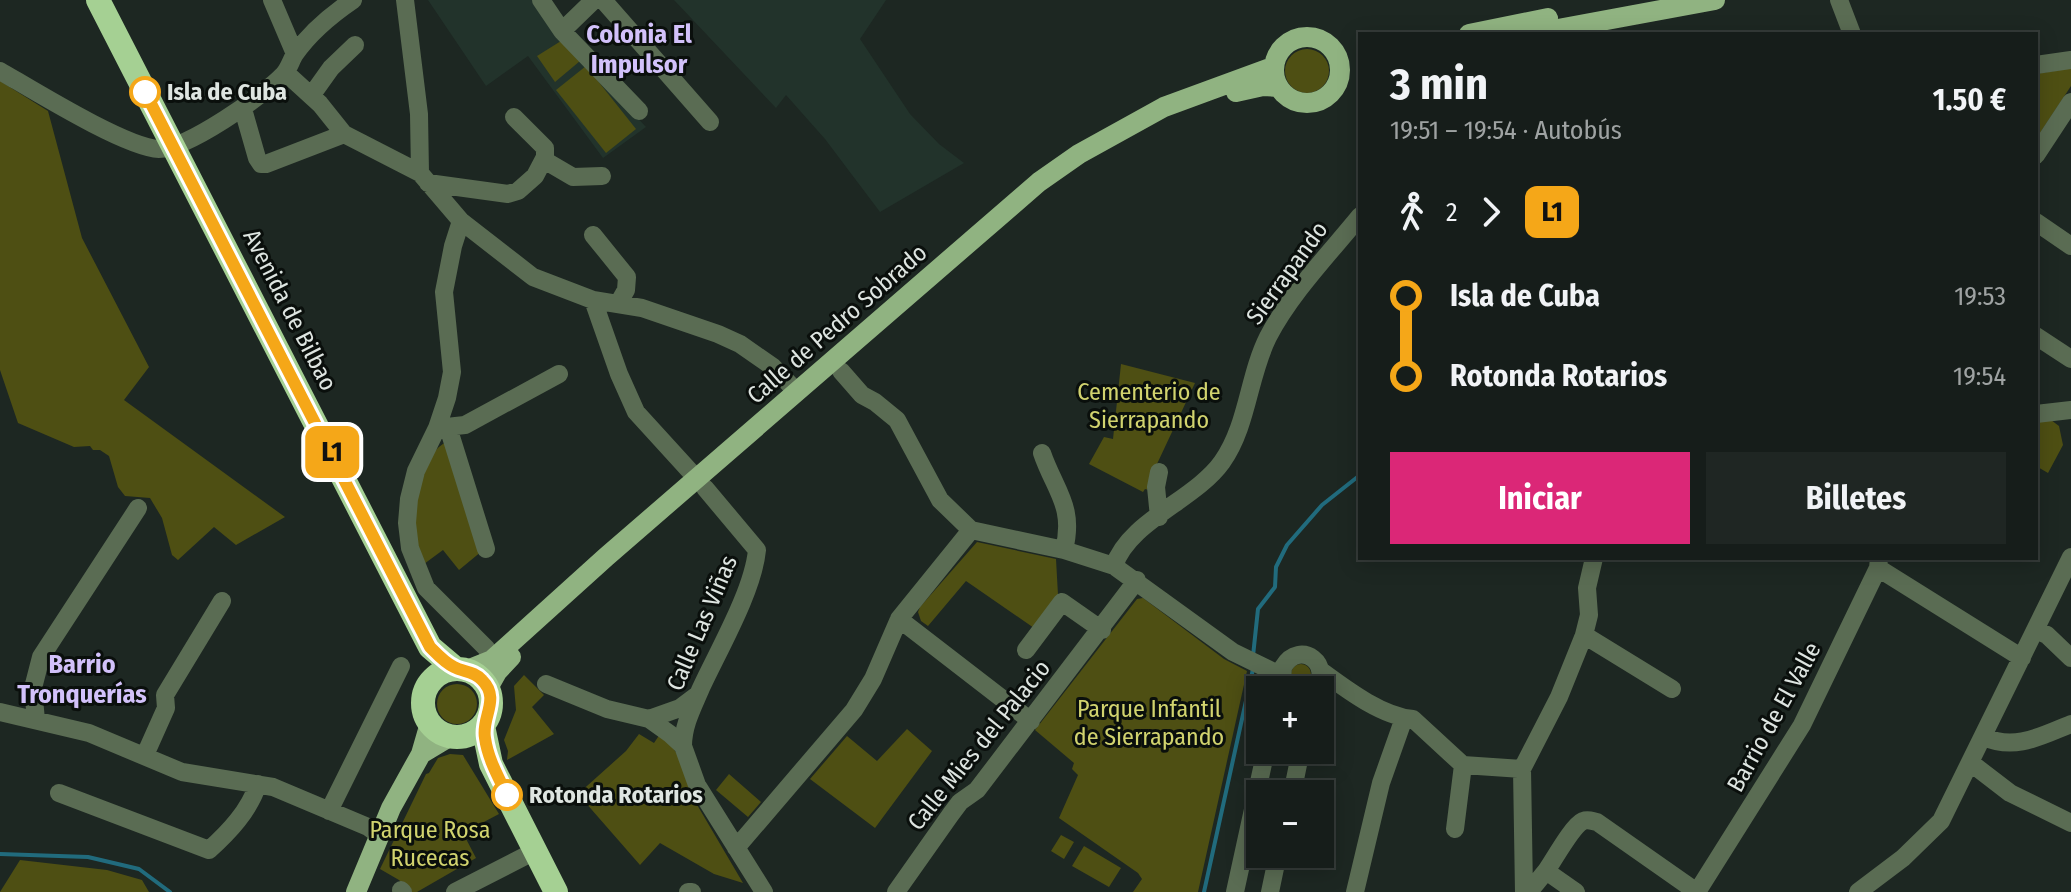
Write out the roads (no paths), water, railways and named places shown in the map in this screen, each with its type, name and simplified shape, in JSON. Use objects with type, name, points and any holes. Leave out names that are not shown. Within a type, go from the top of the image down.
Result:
[{"type":"highway","name":"Avenida de Bilbao","points":[[98,0],[430,647],[432,680]]},
{"type":"highway","name":"Avenida de Bilbao","points":[[430,647],[462,670]]},
{"type":"highway","points":[[447,670],[462,670],[483,680],[488,688],[491,707],[465,733],[443,734],[430,723],[423,701],[426,690],[432,680],[447,670]]},
{"type":"highway","points":[[465,733],[491,764],[556,892]]},
{"type":"main road","points":[[1480,32],[1650,0]]},
{"type":"main road","points":[[1542,32],[1715,0]]},
{"type":"main road","points":[[1302,36],[1323,40],[1346,64],[1334,90],[1316,102],[1295,101],[1276,77],[1282,47],[1302,36]]},
{"type":"main road","name":"Calle de Pedro Sobrado","points":[[462,670],[492,660],[606,557],[841,371],[1043,194],[1110,148],[1169,118],[1276,77]]},
{"type":"main road","name":"Calle de Pedro Sobrado","points":[[488,688],[511,657],[797,392],[1039,182],[1079,154],[1164,107],[1276,77]]},
{"type":"main road","points":[[356,892],[379,835],[421,754],[430,723]]},
{"type":"main road","points":[[421,754],[465,733]]},
{"type":"street","points":[[272,0],[295,54]]},
{"type":"street","points":[[0,71],[128,139],[151,148],[172,147],[243,109],[286,73],[295,54],[320,24],[353,0]]},
{"type":"street","points":[[405,0],[424,178],[461,221],[533,277],[593,300],[657,313],[718,334],[740,344],[773,367],[797,392]]},
{"type":"street","points":[[541,0],[562,31],[639,111]]},
{"type":"street","points":[[562,31],[594,0]]},
{"type":"street","points":[[603,0],[710,122]]},
{"type":"street","points":[[1839,0],[1851,32]]},
{"type":"street","points":[[311,96],[331,68],[355,45]]},
{"type":"street","points":[[2038,65],[2071,60]]},
{"type":"street","points":[[286,73],[344,134],[424,178],[508,194],[526,185],[544,160],[545,148],[514,117]]},
{"type":"street","points":[[2038,152],[2071,102]]},
{"type":"street","points":[[243,109],[261,164],[344,134]]},
{"type":"street","points":[[544,160],[573,177],[602,176]]},
{"type":"street","name":"Sierrapando","points":[[1114,566],[1124,546],[1221,464],[1235,440],[1257,362],[1269,335],[1300,290],[1358,218]]},
{"type":"street","points":[[461,221],[444,292],[452,372],[442,427],[416,471],[407,523],[410,548],[426,588],[486,648],[492,660]]},
{"type":"street","points":[[2038,223],[2071,246]]},
{"type":"street","points":[[593,235],[627,277],[626,290],[618,304]]},
{"type":"street","points":[[593,300],[636,412],[701,484]]},
{"type":"street","points":[[2038,337],[2071,359]]},
{"type":"street","points":[[841,371],[862,395],[897,420],[940,500],[971,530],[1064,550],[1114,566],[1241,657],[1278,676]]},
{"type":"street","points":[[442,427],[465,425],[559,374]]},
{"type":"street","points":[[2038,414],[2071,410]]},
{"type":"street","points":[[442,427],[486,549]]},
{"type":"street","points":[[1042,453],[1057,483],[1069,525],[1064,550]]},
{"type":"street","points":[[1159,472],[1156,487],[1159,517]]},
{"type":"street","name":"Calle Las Viñas","points":[[683,746],[685,726],[745,592],[757,550],[701,484]]},
{"type":"street","points":[[36,720],[33,688],[41,657],[138,508]]},
{"type":"street","points":[[736,848],[854,710],[873,679],[899,619],[971,530]]},
{"type":"street","points":[[1858,892],[1903,858],[1933,830],[1948,810],[2071,557]]},
{"type":"street","points":[[1526,892],[1522,769],[1559,697],[1584,635],[1589,615],[1587,588],[1594,560]]},
{"type":"street","points":[[1878,563],[2022,658]]},
{"type":"street","name":"Barrio de El Valle","points":[[1697,892],[1802,725],[1878,563]]},
{"type":"street","name":"Calle Mies del Palacio","points":[[896,892],[960,802],[974,793],[1102,630],[1137,580]]},
{"type":"street","points":[[145,755],[166,708],[165,695],[222,601]]},
{"type":"street","name":"Calle Mies del Palacio","points":[[1026,650],[1062,602],[1102,630]]},
{"type":"street","points":[[899,619],[1031,721]]},
{"type":"street","points":[[2036,630],[2047,635],[2071,658]]},
{"type":"street","points":[[1584,635],[1672,689]]},
{"type":"street","points":[[1286,676],[1296,655],[1306,655],[1316,661],[1316,676]]},
{"type":"street","points":[[329,811],[401,666]]},
{"type":"street","points":[[546,684],[607,709],[649,719],[683,746],[697,785],[736,848],[754,889]]},
{"type":"street","points":[[1334,686],[1343,686],[1375,705],[1413,719],[1463,765],[1522,769]]},
{"type":"street","points":[[649,719],[680,708],[699,693]]},
{"type":"street","points":[[0,712],[89,733],[182,772],[258,784],[286,792],[379,835]]},
{"type":"street","points":[[1355,892],[1381,783],[1404,718]]},
{"type":"street","points":[[1984,737],[2001,744],[2017,744],[2071,724]]},
{"type":"street","points":[[1971,763],[2010,793],[2071,823]]},
{"type":"street","points":[[1235,892],[1263,764]]},
{"type":"street","points":[[1455,829],[1463,765]]},
{"type":"street","points":[[59,793],[209,850],[232,829],[255,794],[258,784]]},
{"type":"street","points":[[1526,892],[1546,871],[1575,829],[1583,821],[1589,820],[1597,822],[1697,892]]},
{"type":"street","points":[[455,892],[535,851]]},
{"type":"street","points":[[1270,892],[1275,868]]},
{"type":"street","points":[[1546,871],[1576,892]]},
{"type":"waterway","points":[[1253,656],[1258,609],[1275,587],[1276,567],[1287,545],[1322,505],[1358,477]]},
{"type":"waterway","points":[[1204,892],[1253,669]]},
{"type":"waterway","points":[[0,854],[88,857],[139,869],[170,892]]},
{"type":"place","name":"Isla de Cuba","points":[[145,92]]},
{"type":"place","name":"Rotonda Rotarios","points":[[507,795]]},
{"type":"district","name":"Colonia El Impulsor","points":[[639,49]]},
{"type":"district","name":"Barrio Tronquerías","points":[[82,679]]},
{"type":"park label","name":"Cementerio de Sierrapando","points":[[1149,406]]},
{"type":"park label","name":"Parque Infantil de Sierrapando","points":[[1149,723]]},
{"type":"park label","name":"Parque Rosa Rucecas","points":[[430,844]]}]
